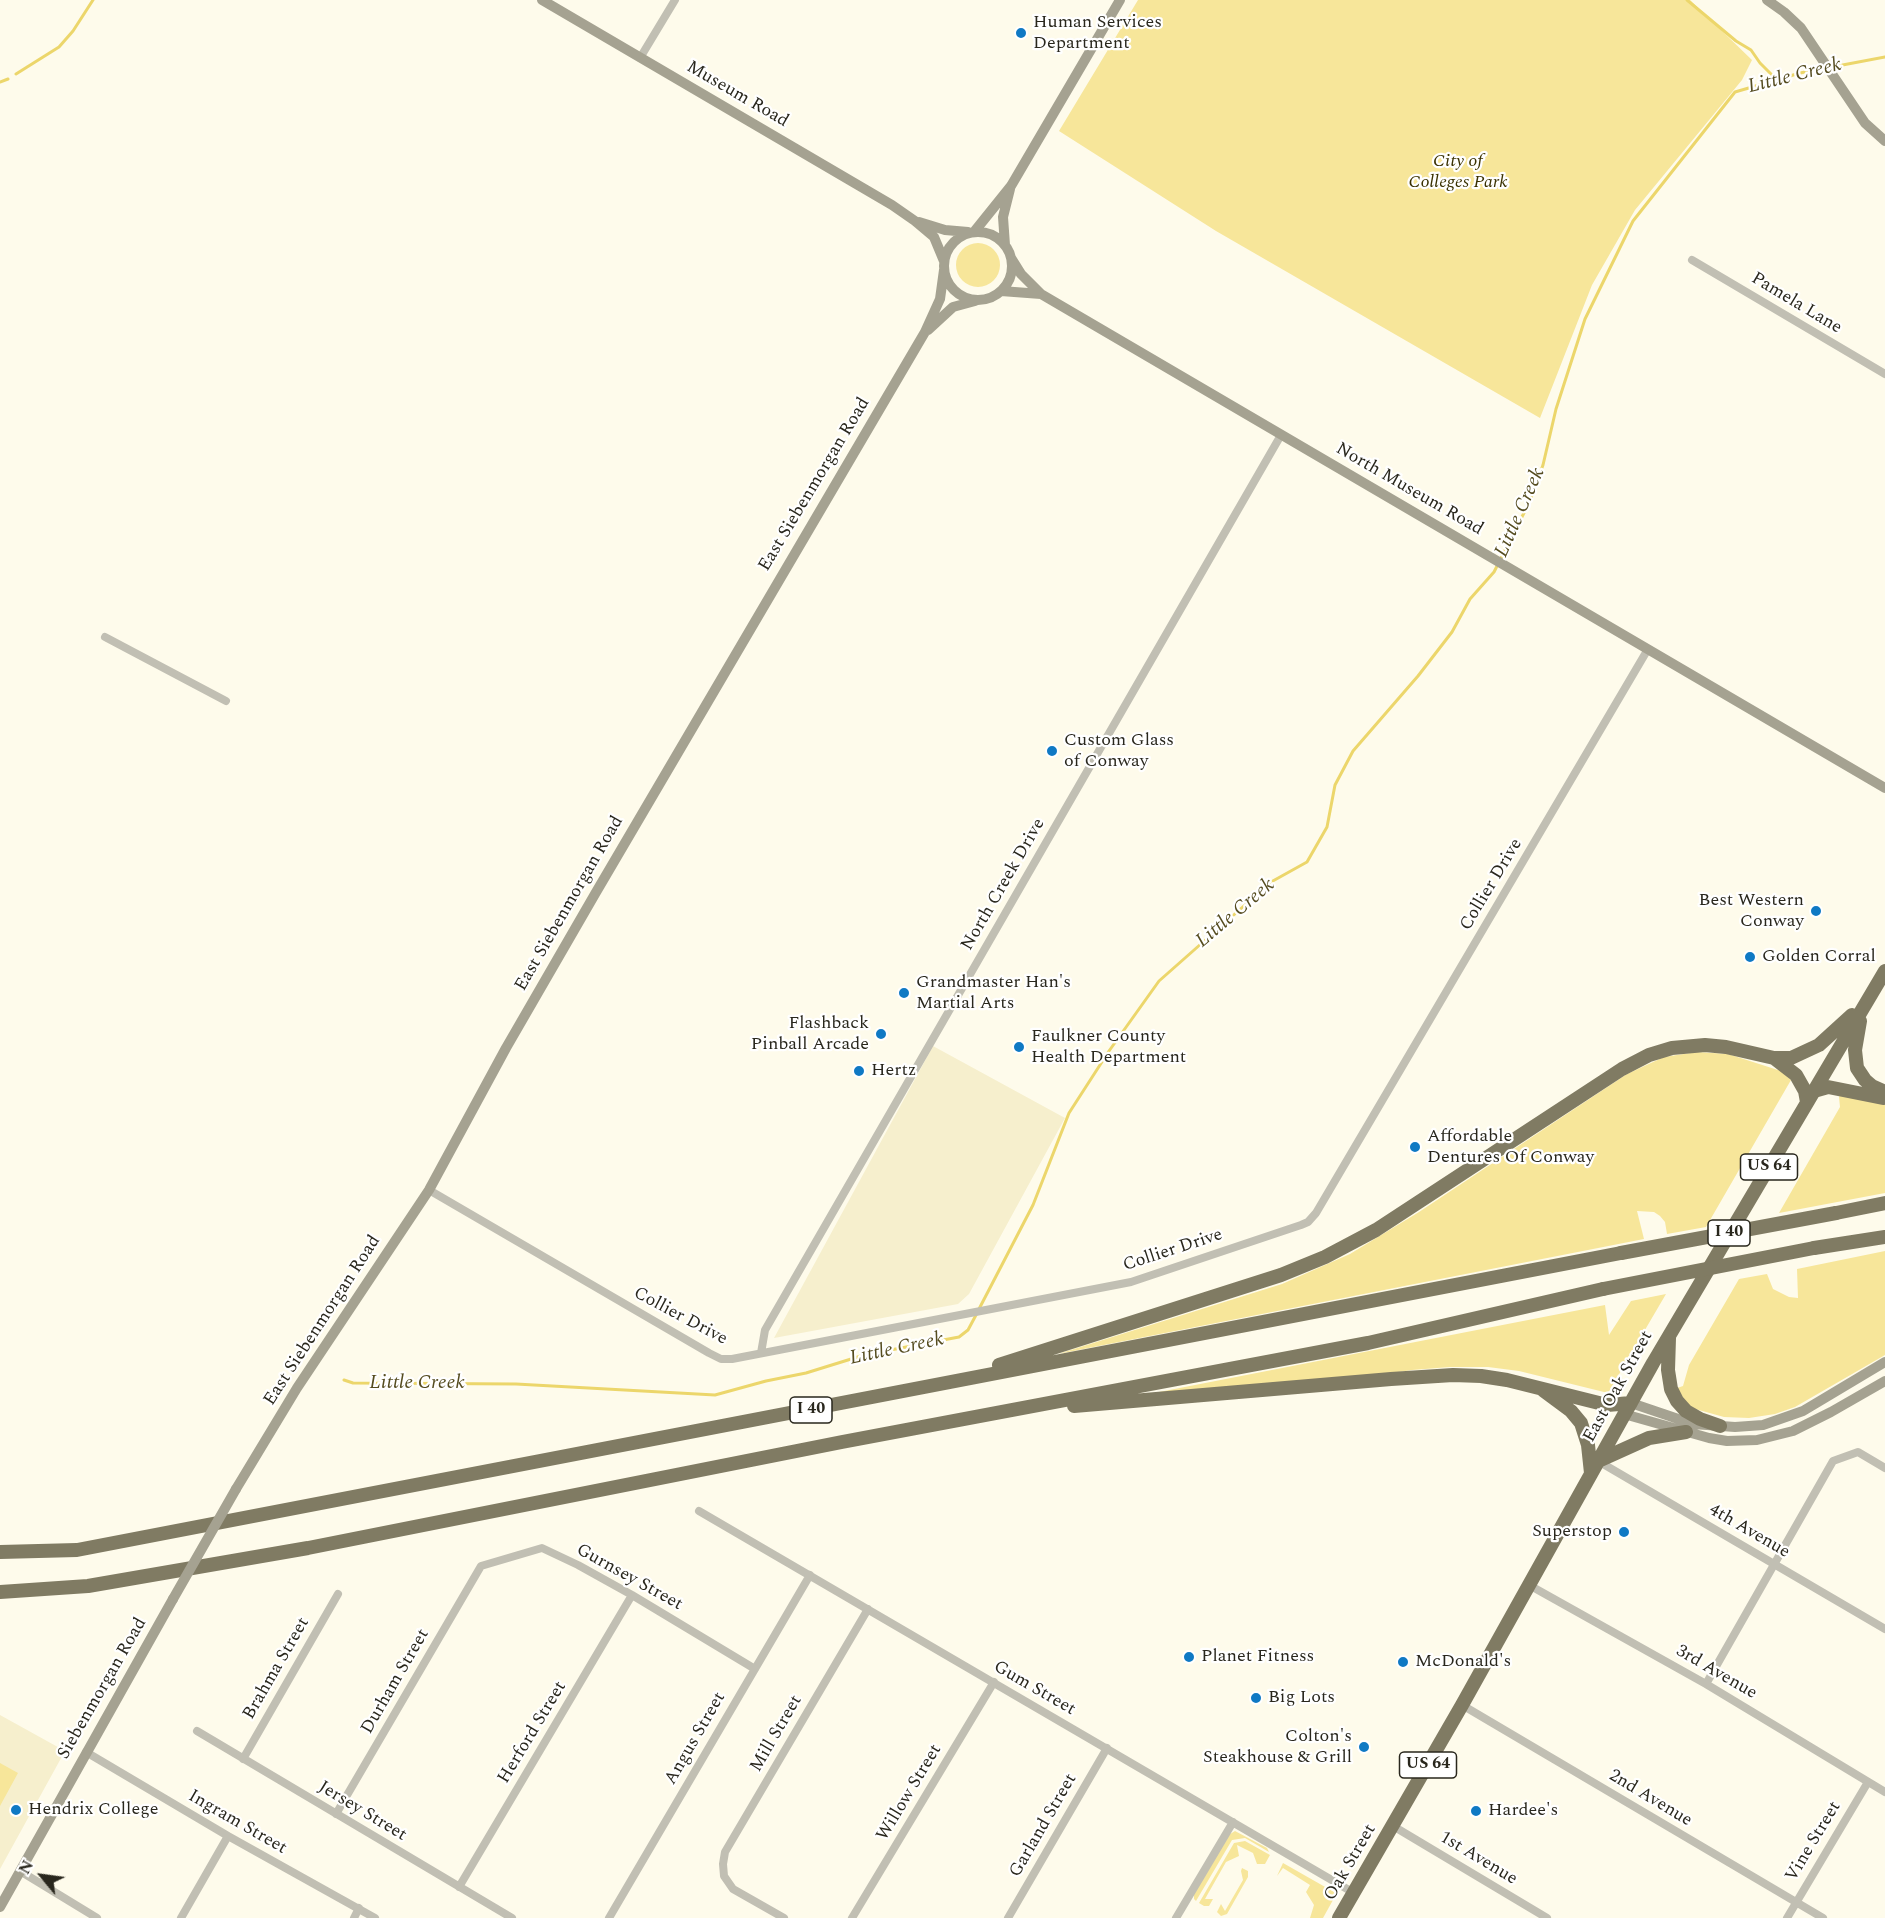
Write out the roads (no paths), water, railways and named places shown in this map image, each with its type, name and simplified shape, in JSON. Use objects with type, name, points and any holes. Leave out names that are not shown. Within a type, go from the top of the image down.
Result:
[{"type":"highway","name":"East Oak Street","points":[[1393,1826],[1669,1336],[1885,971]]},
{"type":"highway","points":[[937,1384],[1267,1280],[1315,1262],[1385,1225],[1622,1069],[1648,1055],[1671,1048],[1705,1045],[1726,1047],[1774,1058],[1791,1058],[1819,1045],[1864,1003]]},
{"type":"highway","points":[[1864,1003],[1856,1039],[1857,1068],[1865,1080],[1885,1092]]},
{"type":"highway","points":[[1774,1058],[1796,1075],[1810,1097],[1828,1087],[1885,1098]]},
{"type":"highway","name":"I 40","points":[[0,1552],[77,1550],[1885,1203]]},
{"type":"highway","name":"I 40","points":[[0,1592],[88,1586],[297,1550],[1368,1343],[1603,1289],[1814,1248],[1885,1237]]},
{"type":"highway","points":[[1669,1336],[1668,1370],[1671,1389],[1677,1401],[1686,1411],[1720,1426]]},
{"type":"highway","points":[[1000,1413],[1433,1376],[1486,1377],[1628,1408]]},
{"type":"highway","points":[[1540,1388],[1571,1411],[1581,1423],[1588,1445],[1591,1474]]},
{"type":"highway","points":[[1598,1461],[1649,1438],[1686,1432]]},
{"type":"highway","name":"Oak Street","points":[[1339,1918],[1393,1826]]},
{"type":"street","name":"Museum Road","points":[[542,0],[915,221],[934,237],[944,266]]},
{"type":"street","points":[[640,58],[675,0]]},
{"type":"street","points":[[1011,186],[1004,217],[1005,245],[1011,258],[1011,276],[1001,291],[991,298],[979,300],[960,296],[946,280],[944,266],[952,243],[972,232],[1011,186],[1120,0]]},
{"type":"street","points":[[1767,0],[1790,18],[1813,45],[1865,123],[1885,141]]},
{"type":"street","name":"Museum Road","points":[[915,221],[945,230],[972,232]]},
{"type":"street","points":[[972,232],[989,234],[1005,245]]},
{"type":"street","name":"North Museum Road","points":[[1011,258],[1021,274],[1041,294],[1885,788]]},
{"type":"street","name":"Pamela Lane","points":[[1692,260],[1885,374]]},
{"type":"street","name":"East Siebenmorgan Road","points":[[236,1489],[297,1388],[429,1190],[501,1058],[612,864],[925,332],[940,299],[944,266]]},
{"type":"street","name":"North Museum Road","points":[[1001,291],[1041,294]]},
{"type":"street","name":"East Siebenmorgan Road","points":[[925,332],[953,307],[979,300]]},
{"type":"street","name":"North Creek Drive","points":[[761,1353],[765,1330],[1281,435]]},
{"type":"street","points":[[105,637],[226,701]]},
{"type":"street","name":"Collier Drive","points":[[429,1190],[721,1359],[732,1359],[1131,1281],[1308,1222],[1316,1213],[1648,649]]},
{"type":"street","points":[[1628,1408],[1694,1424],[1763,1425],[1795,1415],[1885,1362]]},
{"type":"street","points":[[1628,1408],[1686,1432],[1728,1441],[1746,1441],[1770,1438],[1805,1425],[1885,1381]]},
{"type":"street","points":[[1706,1684],[1833,1461],[1858,1452],[1885,1468]]},
{"type":"street","name":"4th Avenue","points":[[1598,1461],[1885,1629]]},
{"type":"street","name":"Siebenmorgan Road","points":[[0,1907],[236,1489]]},
{"type":"street","name":"Gum Street","points":[[699,1511],[1354,1893]]},
{"type":"street","name":"Gurnsey Street","points":[[482,1566],[542,1548],[578,1564],[755,1669]]},
{"type":"street","name":"Durham Street","points":[[336,1814],[482,1566]]},
{"type":"street","name":"Angus Street","points":[[609,1918],[810,1575]]},
{"type":"street","name":"3rd Avenue","points":[[1529,1585],[1706,1684],[1885,1792]]},
{"type":"street","name":"Brahma Street","points":[[243,1759],[338,1594]]},
{"type":"street","name":"Herford Street","points":[[459,1887],[632,1595]]},
{"type":"street","name":"Mill Street","points":[[784,1918],[733,1889],[724,1876],[725,1852],[868,1609]]},
{"type":"street","name":"Willow Street","points":[[852,1918],[994,1682]]},
{"type":"street","name":"2nd Avenue","points":[[1462,1705],[1823,1918]]},
{"type":"street","name":"Jersey Street","points":[[196,1731],[512,1918]]},
{"type":"street","name":"Garland Street","points":[[1008,1918],[1107,1748]]},
{"type":"street","name":"Ingram Street","points":[[86,1752],[228,1836],[375,1918]]},
{"type":"street","name":"Vine Street","points":[[1787,1918],[1868,1782]]},
{"type":"street","points":[[1176,1918],[1233,1822]]},
{"type":"street","name":"1st Avenue","points":[[1393,1826],[1547,1918]]},
{"type":"street","points":[[181,1918],[228,1836]]},
{"type":"street","points":[[20,1871],[97,1918]]},
{"type":"street","points":[[354,1918],[360,1908]]},
{"type":"waterway","points":[[16,74],[59,47],[73,31],[93,0]]},
{"type":"waterway","points":[[1687,0],[1736,41],[1751,50],[1771,74],[1781,79]]},
{"type":"waterway","name":"Little Creek","points":[[1832,67],[1885,57]]},
{"type":"waterway","name":"Little Creek","points":[[979,1309],[1033,1205],[1069,1113],[1109,1051],[1159,981],[1271,882],[1307,862],[1327,827],[1335,785],[1353,751],[1418,676],[1452,632],[1470,599],[1494,572],[1529,503],[1543,465],[1556,409],[1585,319],[1633,221],[1735,92],[1826,68]]},
{"type":"waterway","points":[[0,82],[8,79]]},
{"type":"waterway","name":"Little Creek","points":[[344,1380],[353,1383],[516,1384],[715,1395],[806,1373],[864,1355],[959,1337],[968,1330],[976,1315]]},
{"type":"place","name":"Human Services Department","points":[[1021,33]]},
{"type":"place","name":"Custom Glass of Conway","points":[[1052,751]]},
{"type":"place","name":"Best Western Conway","points":[[1816,911]]},
{"type":"place","name":"Golden Corral","points":[[1750,957]]},
{"type":"place","name":"Grandmaster Han's Martial Arts","points":[[904,993]]},
{"type":"place","name":"Flashback Pinball Arcade","points":[[881,1034]]},
{"type":"place","name":"Faulkner County Health Department","points":[[1019,1047]]},
{"type":"place","name":"Hertz","points":[[859,1071]]},
{"type":"place","name":"Affordable Dentures Of Conway","points":[[1415,1147]]},
{"type":"place","name":"Superstop","points":[[1624,1532]]},
{"type":"place","name":"Planet Fitness","points":[[1189,1657]]},
{"type":"place","name":"McDonald's","points":[[1403,1662]]},
{"type":"place","name":"Big Lots","points":[[1256,1698]]},
{"type":"place","name":"Colton's Steakhouse & Grill","points":[[1364,1747]]},
{"type":"place","name":"Hendrix College","points":[[16,1810]]},
{"type":"place","name":"Hardee's","points":[[1476,1811]]},
{"type":"park label","name":"City of Colleges Park","points":[[1458,172]]}]
